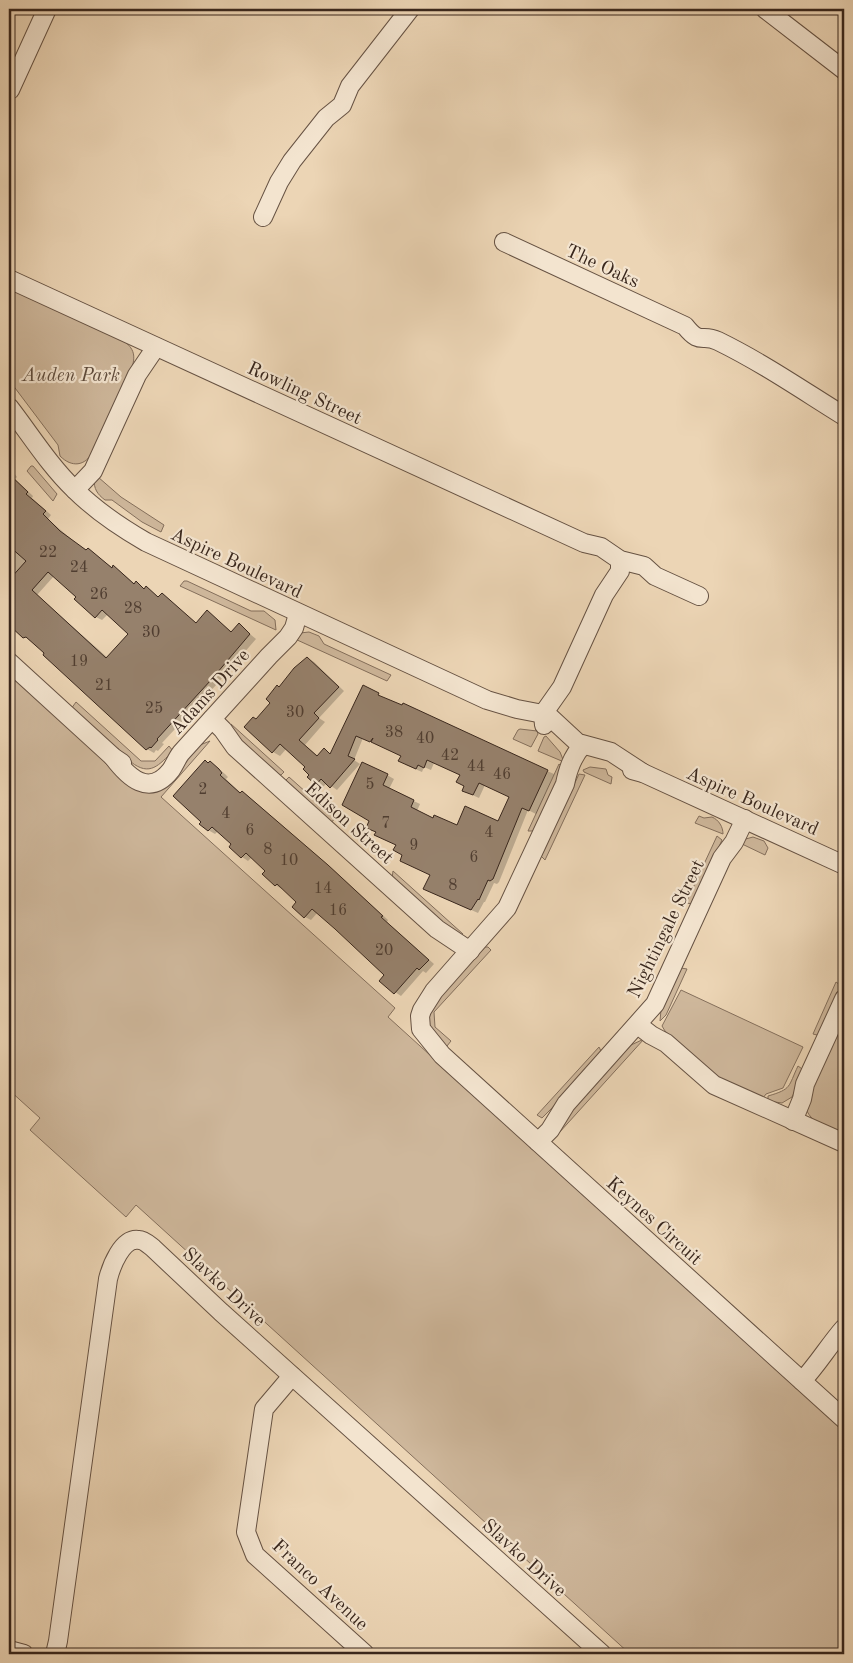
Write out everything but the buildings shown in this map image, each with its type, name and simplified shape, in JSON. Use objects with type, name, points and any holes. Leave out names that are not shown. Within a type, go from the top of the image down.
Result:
[{"type":"street","points":[[10,90],[47,9]]},
{"type":"street","points":[[263,217],[284,172],[326,118],[334,98],[350,86],[410,9]]},
{"type":"street","points":[[765,9],[844,70]]},
{"type":"street","name":"The Oaks","points":[[504,242],[685,326],[696,325],[705,328],[712,338],[754,359],[844,416]]},
{"type":"street","name":"Rowling Street","points":[[9,279],[584,543],[601,547],[618,566],[644,566],[656,576],[699,596]]},
{"type":"street","points":[[71,486],[93,471],[151,344]]},
{"type":"street","name":"Aspire Boulevard","points":[[9,407],[71,486],[103,514],[157,549],[492,703],[546,719]]},
{"type":"street","points":[[580,753],[574,740],[546,719],[618,566]]},
{"type":"street","name":"Adams Drive","points":[[9,662],[113,757],[135,772],[149,775],[158,772],[177,758],[273,652],[293,612]]},
{"type":"street","name":"Edison Street","points":[[208,723],[217,737],[235,747],[466,956]]},
{"type":"street","name":"Aspire Boulevard","points":[[580,753],[611,752],[643,773],[844,865]]},
{"type":"street","name":"Keynes Circuit","points":[[580,753],[569,766],[565,784],[507,908],[434,992],[417,1005],[412,1015],[412,1027],[418,1039],[425,1045],[438,1051],[844,1419]]},
{"type":"street","name":"Nightingale Street","points":[[535,1139],[542,1123],[566,1104],[642,1020],[658,999],[722,858],[726,839],[741,818]]},
{"type":"street","points":[[789,1119],[802,1099],[805,1084],[844,999]]},
{"type":"street","points":[[642,1020],[651,1035],[666,1043],[714,1085],[844,1143]]},
{"type":"street","name":"Slavko Drive","points":[[54,1654],[58,1641],[108,1280],[114,1260],[120,1251],[134,1240],[140,1240],[153,1248],[220,1312],[602,1654]]},
{"type":"street","points":[[798,1378],[807,1362],[839,1334]]},
{"type":"street","name":"Franco Avenue","points":[[292,1376],[264,1409],[246,1532],[255,1555],[365,1654]]},
{"type":"street","points":[[9,1650],[24,1654]]},
{"type":"green space","name":"Auden Park","points":[[9,288],[122,340],[132,350],[134,361],[131,370],[93,452],[82,463],[74,464],[60,456],[58,445],[9,380]]},
{"type":"green space","points":[[31,466],[57,494],[53,501],[27,471]]},
{"type":"green space","points":[[98,477],[121,497],[164,525],[161,532],[142,522],[112,500],[102,498],[96,491],[95,486],[94,479]]},
{"type":"green space","points":[[184,581],[251,611],[264,611],[275,620],[276,630],[180,586]]},
{"type":"green space","points":[[309,632],[319,636],[324,644],[391,675],[387,681],[295,639],[300,633]]},
{"type":"green space","points":[[9,673],[136,786],[200,745],[210,741],[161,797],[395,1008],[388,1017],[844,1430],[844,1654],[630,1654],[136,1205],[126,1217],[30,1130],[40,1118],[9,1090]]},
{"type":"green space","points":[[76,702],[141,761],[155,761],[169,746],[173,751],[159,765],[149,769],[138,766],[71,709]]},
{"type":"green space","points":[[231,724],[284,772],[278,775],[233,735],[229,728]]},
{"type":"green space","points":[[520,729],[537,731],[538,734],[531,747],[513,739]]},
{"type":"green space","points":[[546,736],[560,752],[564,762],[538,751]]},
{"type":"green space","points":[[559,764],[563,767],[535,831],[528,831]]},
{"type":"green space","points":[[590,767],[606,769],[608,775],[612,777],[611,784],[584,772],[583,770]]},
{"type":"green space","points":[[579,774],[585,775],[545,860],[541,856]]},
{"type":"green space","points":[[289,777],[334,817],[333,821],[330,822],[287,783],[286,780]]},
{"type":"green space","points":[[699,816],[704,818],[712,817],[717,820],[723,834],[695,823]]},
{"type":"green space","points":[[717,836],[722,840],[693,904],[686,903]]},
{"type":"green space","points":[[753,837],[764,841],[768,848],[765,855],[742,844],[742,840]]},
{"type":"green space","points":[[393,871],[463,934],[458,936],[392,879]]},
{"type":"green space","points":[[485,947],[491,950],[434,1012],[435,1027],[451,1041],[447,1046],[444,1046],[428,1028],[429,1010]]},
{"type":"green space","points":[[681,968],[687,969],[666,1015],[660,1021],[661,1010]]},
{"type":"green space","points":[[836,982],[843,987],[821,1036],[813,1034]]},
{"type":"green space","points":[[681,990],[803,1047],[783,1088],[766,1094],[763,1098],[724,1081],[665,1031],[662,1026]]},
{"type":"green space","points":[[844,1014],[844,1134],[824,1126],[813,1119],[806,1109],[805,1102]]},
{"type":"green space","points":[[644,1039],[558,1134],[555,1130],[561,1122],[631,1045]]},
{"type":"green space","points":[[599,1047],[602,1053],[551,1109],[542,1118],[537,1115]]},
{"type":"green space","points":[[798,1066],[805,1071],[792,1097],[782,1103],[768,1101],[768,1096],[788,1086]]}]
